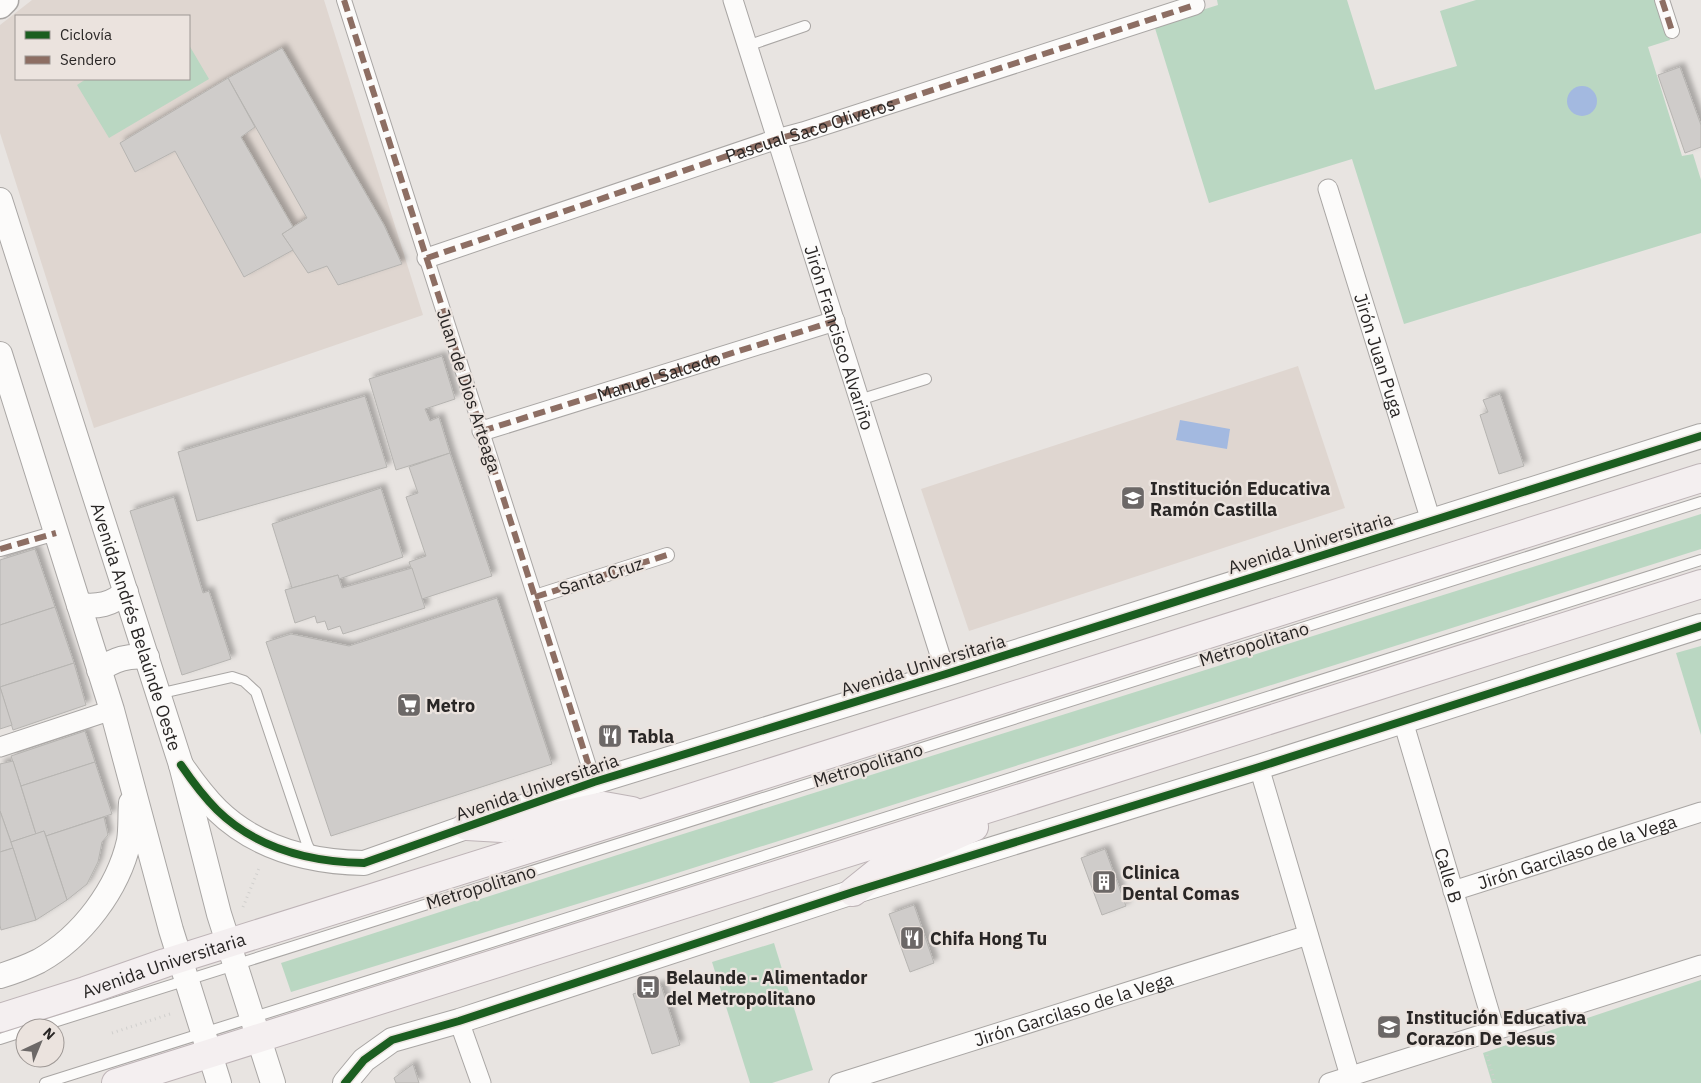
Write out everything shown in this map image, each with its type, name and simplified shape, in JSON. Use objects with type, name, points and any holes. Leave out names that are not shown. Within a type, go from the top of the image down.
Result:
[{"type":"main road","points":[[0,6],[5,0]]},
{"type":"main road","name":"Avenida Universitaria","points":[[0,1018],[232,954],[643,813],[1701,478]]},
{"type":"main road","points":[[116,1083],[206,1043],[1037,791],[1701,584]]},
{"type":"main road","points":[[853,892],[884,867],[1019,807],[1037,791]]},
{"type":"main road","points":[[467,826],[502,828],[604,806],[643,813]]},
{"type":"street","name":"Juan de Dios Arteaga","points":[[344,0],[594,782]]},
{"type":"street","name":"Jirón Francisco Alvariño","points":[[733,0],[946,674]]},
{"type":"street","points":[[1662,0],[1672,31]]},
{"type":"street","name":"Pascual Saco Oliveros","points":[[427,258],[777,139],[1194,3]]},
{"type":"street","name":"Jirón Juan Puga","points":[[1328,188],[1431,521]]},
{"type":"street","name":"Avenida Andrés Belaúnde Oeste","points":[[0,200],[181,765],[219,914],[272,1083]]},
{"type":"street","name":"Manuel Salcedo","points":[[482,431],[834,321]]},
{"type":"street","points":[[0,354],[112,710],[171,930],[219,1083]]},
{"type":"street","name":"Avenida Universitaria","points":[[181,765],[201,793],[218,811],[249,834],[269,845],[314,859],[364,863],[594,782],[946,674],[1701,436]]},
{"type":"street","points":[[0,549],[56,533]]},
{"type":"street","name":"Santa Cruz","points":[[535,597],[667,555]]},
{"type":"street","points":[[79,606],[105,605],[117,600],[126,592]]},
{"type":"street","points":[[345,1083],[364,1060],[392,1040],[459,1021],[853,892],[1258,767],[1701,626]]},
{"type":"street","points":[[99,670],[122,658],[134,656],[147,657]]},
{"type":"street","points":[[0,748],[112,710]]},
{"type":"street","name":"Calle B","points":[[1403,721],[1494,1031]]},
{"type":"street","points":[[1258,767],[1350,1076]]},
{"type":"street","points":[[0,976],[39,961],[62,945],[81,928],[100,904],[118,872],[129,841],[132,784]]},
{"type":"street","name":"Jirón Garcilaso de la Vega","points":[[1453,891],[1701,812]]},
{"type":"street","name":"Jirón Garcilaso de la Vega","points":[[839,1083],[1308,935]]},
{"type":"street","points":[[1329,1083],[1701,965]]},
{"type":"street","points":[[459,1021],[481,1083]]},
{"type":"lane","points":[[747,46],[805,26]]},
{"type":"lane","points":[[859,400],[926,379]]},
{"type":"lane","name":"Metropolitano","points":[[232,954],[300,944],[1701,502]]},
{"type":"lane","points":[[255,1028],[1701,560]]},
{"type":"lane","points":[[158,694],[232,677],[244,681],[256,692],[314,859]]},
{"type":"lane","points":[[59,1018],[183,969]]},
{"type":"lane","points":[[0,1039],[15,1034]]},
{"type":"lane","points":[[45,1083],[206,1043]]},
{"type":"path","points":[[243,907],[269,845]]},
{"type":"path","points":[[112,1033],[174,1013]]},
{"type":"path","points":[[1486,1055],[1495,1083]]},
{"type":"shaded area","points":[[32,0],[324,0],[423,315],[94,428],[0,133],[0,25]]},
{"type":"shaded area","name":"Institución Educativa Ramón Castilla","points":[[1298,366],[1345,508],[969,631],[921,489]]},
{"type":"green space","points":[[1217,0],[1347,0],[1375,90],[1457,66],[1440,11],[1476,0],[1658,0],[1670,40],[1648,47],[1682,156],[1693,154],[1701,180],[1701,233],[1404,324],[1352,159],[1209,203],[1154,25],[1218,5]]},
{"type":"green space","points":[[190,47],[209,79],[109,138],[77,85],[84,80],[190,80]]},
{"type":"green space","points":[[1701,514],[1701,549],[655,880],[291,992],[281,963],[661,841]]},
{"type":"green space","points":[[1701,646],[1701,735],[1676,653]]},
{"type":"green space","points":[[774,943],[813,1070],[772,1083],[750,1083],[712,962]]},
{"type":"green space","points":[[1701,980],[1701,1083],[1492,1083],[1483,1053]]},
{"type":"water","points":[[1582,86],[1593,90],[1597,101],[1593,112],[1582,116],[1571,112],[1567,101],[1571,90]]},
{"type":"water","points":[[1180,420],[1230,429],[1227,449],[1176,440]]},
{"type":"building","points":[[282,48],[384,225],[402,264],[338,285],[327,266],[308,273],[282,234],[307,218],[228,78]]},
{"type":"building","points":[[1680,67],[1701,125],[1701,147],[1685,153],[1658,75]]},
{"type":"building","points":[[228,78],[255,127],[241,137],[293,227],[282,234],[293,250],[244,277],[175,151],[135,172],[120,143]]},
{"type":"building","points":[[442,356],[455,399],[425,409],[430,421],[439,417],[450,453],[396,470],[369,379]]},
{"type":"building","points":[[1500,394],[1524,466],[1499,474],[1480,415],[1488,412],[1483,400]]},
{"type":"building","points":[[365,396],[387,467],[197,521],[178,452]]},
{"type":"building","points":[[450,453],[492,576],[422,599],[409,562],[426,556],[406,497],[418,493],[409,467]]},
{"type":"building","points":[[381,488],[403,557],[339,579],[338,575],[292,588],[272,524]]},
{"type":"building","points":[[174,497],[203,593],[209,591],[231,659],[182,675],[130,511]]},
{"type":"building","points":[[35,549],[55,607],[0,625],[0,560]]},
{"type":"building","points":[[412,568],[425,608],[343,634],[340,626],[328,630],[325,621],[317,623],[315,616],[295,623],[285,590],[338,575],[342,588]]},
{"type":"building","name":"Metro","points":[[497,598],[552,764],[331,836],[266,642],[291,634],[349,646]]},
{"type":"building","points":[[55,607],[74,663],[0,687],[0,625]]},
{"type":"building","points":[[74,663],[86,705],[13,730],[0,687]]},
{"type":"building","points":[[0,687],[12,725],[0,729]]},
{"type":"building","points":[[85,731],[95,762],[21,786],[11,756]]},
{"type":"building","points":[[13,761],[36,834],[11,842],[0,811],[0,764]]},
{"type":"building","points":[[95,762],[112,814],[46,836],[44,831],[36,834],[21,786]]},
{"type":"building","points":[[0,811],[13,848],[0,852]]},
{"type":"building","points":[[104,817],[108,835],[102,842],[98,862],[87,884],[67,900],[46,836]]},
{"type":"building","points":[[44,831],[67,900],[36,920],[11,842]]},
{"type":"building","points":[[13,848],[36,920],[1,930],[0,852]]},
{"type":"building","name":"Clinica Dental Comas","points":[[1105,849],[1126,906],[1102,915],[1081,858]]},
{"type":"building","name":"Chifa Hong Tu","points":[[914,905],[934,963],[910,972],[889,914]]},
{"type":"building","points":[[661,985],[680,1045],[652,1054],[633,994]]},
{"type":"building","points":[[413,1064],[419,1083],[396,1083],[394,1078]]},
{"type":"marked path","points":[[344,0],[594,782]]},
{"type":"marked path","points":[[1662,0],[1672,31]]},
{"type":"marked path","points":[[427,258],[777,139],[1195,5]]},
{"type":"marked path","points":[[482,431],[835,321]]},
{"type":"marked path","points":[[0,549],[56,533]]},
{"type":"marked path","points":[[535,597],[667,555]]},
{"type":"cycle path","points":[[181,765],[217,810],[249,835],[285,851],[304,856],[324,860],[364,863],[594,782],[946,674],[1701,436]]},
{"type":"cycle path","points":[[345,1083],[364,1060],[392,1040],[459,1021],[853,892],[1259,767],[1701,626]]},
{"type":"place","name":"Institución Educativa Ramón Castilla","points":[[1133,498]]},
{"type":"place","name":"Metro","points":[[409,705]]},
{"type":"place","name":"Tabla","points":[[610,736]]},
{"type":"place","name":"Clinica Dental Comas","points":[[1104,882]]},
{"type":"place","name":"Chifa Hong Tu","points":[[912,938]]},
{"type":"place","name":"Belaunde - Alimentador del Metropolitano","points":[[648,987]]},
{"type":"place","name":"Institución Educativa Corazon De Jesus","points":[[1389,1027]]}]
